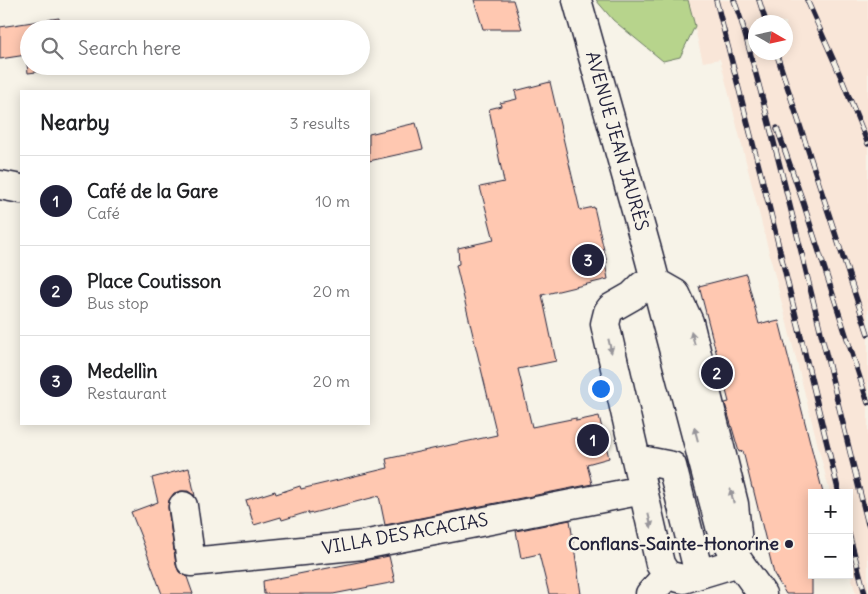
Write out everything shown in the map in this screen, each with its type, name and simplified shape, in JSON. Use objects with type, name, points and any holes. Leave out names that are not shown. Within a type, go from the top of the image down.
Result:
[{"type":"street","name":"AVENUE JEAN JAURÈS","points":[[577,0],[649,257],[721,530],[762,594]]},
{"type":"street","points":[[0,185],[20,189]]},
{"type":"street","points":[[655,282],[643,285],[632,296],[611,308],[605,324],[660,564],[659,584],[740,562]]},
{"type":"street","points":[[636,459],[672,466],[699,574]]},
{"type":"street","name":"VILLA DES ACACIAS","points":[[183,506],[191,562],[363,546],[642,490]]},
{"type":"shaded area","points":[[688,0],[868,0],[868,594],[856,594],[852,579],[853,489],[829,489],[720,59],[703,62]]},
{"type":"green space","points":[[596,0],[688,0],[695,26],[680,57],[663,61],[613,20]]},
{"type":"building","points":[[474,0],[513,0],[522,29],[483,29]]},
{"type":"building","points":[[20,24],[20,56],[0,59],[0,27]]},
{"type":"building","points":[[550,82],[580,210],[594,207],[607,263],[605,263],[608,279],[542,295],[556,361],[518,369],[532,427],[576,418],[576,421],[599,416],[609,458],[587,464],[592,484],[385,525],[379,496],[309,514],[308,512],[282,520],[281,517],[254,525],[246,500],[275,491],[276,494],[300,486],[301,489],[388,468],[386,459],[497,435],[456,265],[459,264],[458,248],[494,240],[480,187],[504,182],[489,109],[501,106],[500,103],[517,99],[515,91]]},
{"type":"building","points":[[416,123],[423,149],[370,161],[370,134]]},
{"type":"building","points":[[746,274],[759,324],[779,321],[822,489],[808,489],[808,579],[812,579],[812,594],[786,594],[774,574],[743,451],[739,452],[726,407],[725,403],[729,402],[699,286]]},
{"type":"building","points":[[189,468],[195,496],[188,491],[174,493],[169,500],[168,508],[176,565],[179,572],[187,577],[193,594],[162,594],[131,512],[158,502],[152,478]]},
{"type":"building","points":[[570,520],[581,594],[549,594],[539,554],[521,558],[516,531]]},
{"type":"building","points":[[389,556],[395,582],[333,594],[264,594],[263,581]]},
{"type":"railway","points":[[716,0],[769,206],[838,489]]},
{"type":"railway","points":[[734,0],[743,26]]},
{"type":"railway","points":[[759,0],[764,15]]},
{"type":"railway","points":[[807,0],[868,144]]},
{"type":"railway","points":[[741,20],[790,208],[868,524]]},
{"type":"railway","points":[[779,60],[868,334]]},
{"type":"railway","points":[[777,128],[868,403]]},
{"type":"railway","points":[[853,549],[865,594]]},
{"type":"place","name":"Medellìn","points":[[588,260]]},
{"type":"place","name":"Place Coutisson","points":[[717,373]]},
{"type":"place","name":"Café de la Gare","points":[[593,440]]},
{"type":"place","name":"Conflans-Sainte-Honorine","points":[[789,544]]}]
